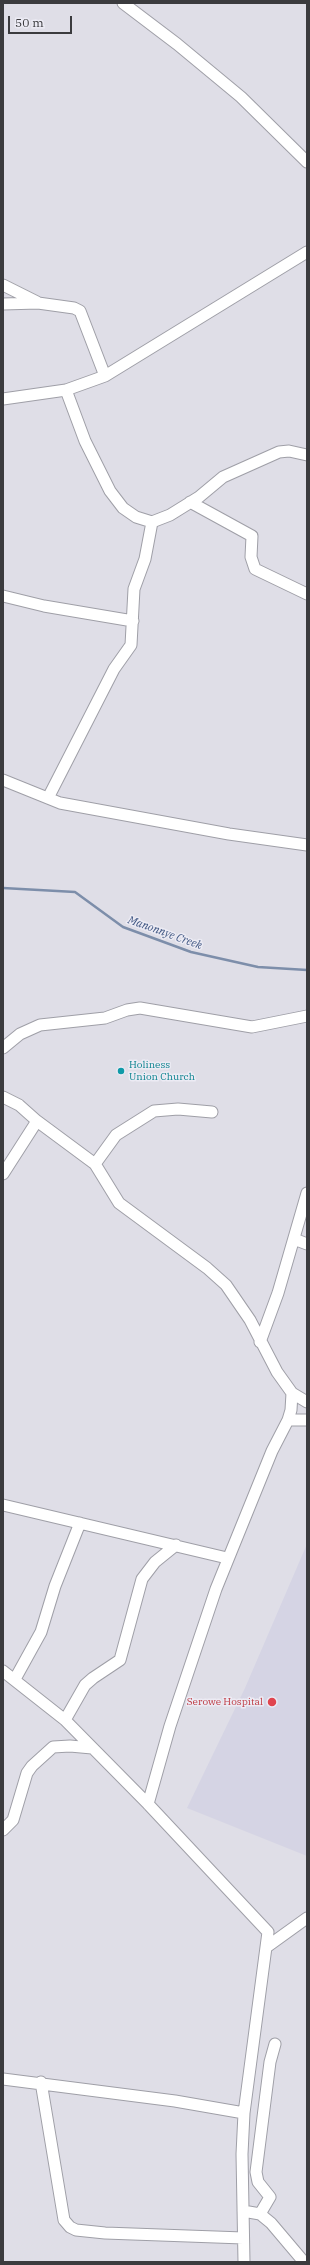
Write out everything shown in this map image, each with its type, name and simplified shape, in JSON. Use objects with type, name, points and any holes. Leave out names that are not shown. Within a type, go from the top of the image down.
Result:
[{"type":"street","points":[[123,3],[177,44],[241,97],[307,162]]},
{"type":"street","points":[[3,399],[66,390],[105,376],[307,252]]},
{"type":"street","points":[[3,285],[38,303]]},
{"type":"street","points":[[3,304],[38,303],[74,308],[80,311],[105,376]]},
{"type":"street","points":[[66,390],[85,441],[110,491],[123,508],[136,517],[152,522],[170,515],[223,477],[279,452],[289,451],[307,455]]},
{"type":"street","points":[[190,502],[251,534],[253,541],[252,564],[255,569],[307,594]]},
{"type":"street","points":[[48,798],[114,669],[131,645],[134,589],[145,559],[152,522]]},
{"type":"street","points":[[3,596],[44,606],[133,621]]},
{"type":"street","points":[[3,780],[48,798],[98,810],[137,815],[229,834],[307,845]]},
{"type":"street","points":[[3,1048],[20,1034],[35,1027],[106,1018],[127,1010],[140,1008],[252,1027],[307,1016]]},
{"type":"street","points":[[3,1097],[19,1105],[36,1121],[95,1164],[119,1203],[207,1268],[226,1285],[250,1320],[276,1372],[292,1393],[307,1402]]},
{"type":"street","points":[[95,1164],[116,1135],[154,1111],[178,1109],[212,1112]]},
{"type":"street","points":[[3,1174],[36,1121]]},
{"type":"street","points":[[260,1342],[278,1293],[307,1193]]},
{"type":"street","points":[[294,1239],[307,1244]]},
{"type":"street","points":[[148,1804],[170,1726],[227,1558],[272,1451],[288,1420],[291,1410],[292,1393]]},
{"type":"street","points":[[288,1420],[307,1420]]},
{"type":"street","points":[[3,1505],[227,1558]]},
{"type":"street","points":[[15,1679],[41,1632],[55,1586],[80,1523]]},
{"type":"street","points":[[65,1720],[86,1685],[93,1678],[120,1660],[142,1579],[155,1562],[176,1545]]},
{"type":"street","points":[[3,1671],[65,1720],[148,1804],[269,1935],[244,2113],[242,2211],[244,2262]]},
{"type":"street","points":[[3,1830],[13,1820],[27,1773],[32,1766],[53,1747],[70,1746],[92,1748]]},
{"type":"street","points":[[268,1946],[307,1918]]},
{"type":"street","points":[[260,2214],[270,2197],[258,2182],[256,2172],[270,2062],[275,2044]]},
{"type":"street","points":[[3,2079],[41,2082],[175,2101],[244,2113]]},
{"type":"street","points":[[41,2082],[64,2220],[70,2227],[76,2230],[105,2233],[243,2238]]},
{"type":"street","points":[[242,2211],[260,2214],[271,2223],[304,2262]]},
{"type":"shaded area","name":"Serowe Hospital","points":[[307,1544],[307,1856],[187,1808],[245,1688]]},
{"type":"waterway","name":"Manonnye Creek","points":[[3,888],[75,892],[123,927],[191,952],[258,967],[307,970]]},
{"type":"place","name":"Holiness Union Church","points":[[121,1071]]},
{"type":"place","name":"Serowe Hospital","points":[[272,1702]]}]
